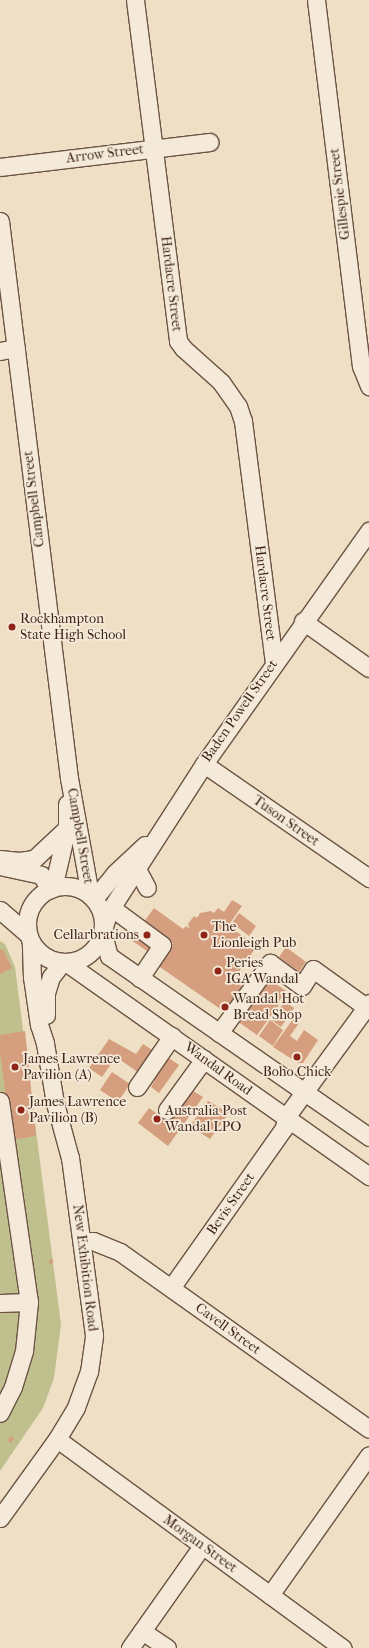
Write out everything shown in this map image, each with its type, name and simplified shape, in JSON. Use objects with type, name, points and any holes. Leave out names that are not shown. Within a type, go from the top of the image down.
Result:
[{"type":"street","name":"Hardacre Street","points":[[135,0],[178,341],[183,348],[221,382],[238,406],[243,422],[274,663]]},
{"type":"street","name":"Gillespie Street","points":[[316,0],[361,366],[369,386]]},
{"type":"street","name":"Arrow Street","points":[[0,167],[154,147],[210,142]]},
{"type":"street","name":"Campbell Street","points":[[0,221],[8,350],[69,778],[92,897]]},
{"type":"street","name":"Baden Powell Street","points":[[103,930],[112,908],[157,834],[303,621],[369,531]]},
{"type":"street","points":[[303,621],[369,668]]},
{"type":"street","name":"Tuson Street","points":[[204,764],[369,878]]},
{"type":"street","name":"Campbell Street","points":[[52,888],[67,828],[69,778]]},
{"type":"street","points":[[0,859],[19,861],[34,859],[67,828]]},
{"type":"street","name":"Baden Powell Street","points":[[92,897],[115,873],[157,834]]},
{"type":"street","points":[[0,866],[41,875],[52,888]]},
{"type":"street","points":[[137,869],[147,888]]},
{"type":"street","points":[[29,938],[28,912],[40,894],[52,888],[66,886],[79,888],[92,897],[100,907],[103,930],[109,956],[369,1137]]},
{"type":"street","points":[[112,908],[162,946],[138,977],[122,980],[116,986],[114,995]]},
{"type":"street","points":[[0,910],[29,938],[43,956],[64,963],[77,961],[90,954],[103,930]]},
{"type":"street","name":"New Exhibition Road","points":[[0,1518],[57,1439],[76,1407],[89,1372],[92,1354],[92,1316],[70,1158],[55,1103],[45,1043],[39,1024],[32,977],[29,938]]},
{"type":"street","name":"New Exhibition Road","points":[[45,1043],[46,993],[51,977],[64,963]]},
{"type":"street","name":"Wandal Road","points":[[64,963],[114,995],[369,1176]]},
{"type":"street","points":[[219,1033],[270,963],[302,986],[314,969],[368,1005]]},
{"type":"street","name":"Bevis Street","points":[[171,1288],[284,1128],[286,1117],[368,1005]]},
{"type":"street","points":[[137,1087],[172,1036]]},
{"type":"street","points":[[167,1110],[204,1059]]},
{"type":"street","points":[[0,1102],[3,1150],[29,1302],[24,1350],[13,1387],[0,1413]]},
{"type":"street","name":"Cavell Street","points":[[82,1241],[100,1243],[120,1252],[369,1430]]},
{"type":"street","points":[[0,1303],[29,1302]]},
{"type":"street","name":"Morgan Street","points":[[57,1439],[344,1648]]},
{"type":"street","points":[[270,1595],[369,1455]]},
{"type":"street","points":[[130,1648],[202,1546]]},
{"type":"street","points":[[142,1631],[167,1648]]},
{"type":"green space","points":[[0,941],[5,944],[15,967],[61,1325],[54,1378],[43,1408],[0,1471]]},
{"type":"building","points":[[232,900],[242,906],[228,926],[257,946],[233,980],[247,990],[226,1013],[157,965],[173,943],[160,934],[147,951],[131,940],[154,908],[183,929],[186,926],[190,929],[188,924],[194,916],[197,918],[200,913],[211,911],[214,913],[218,908],[224,912]]},
{"type":"building","points":[[239,913],[256,926],[249,936],[232,923]]},
{"type":"building","points":[[286,947],[306,962],[299,972],[279,957]]},
{"type":"building","points":[[3,949],[12,968],[0,974],[0,950]]},
{"type":"building","points":[[265,976],[286,991],[279,1001],[281,1002],[257,1035],[234,1019]]},
{"type":"building","points":[[285,1002],[294,1008],[281,1027],[270,1019]]},
{"type":"building","points":[[293,1019],[299,1023],[290,1036],[297,1041],[304,1030],[318,1040],[303,1063],[298,1063],[273,1047]]},
{"type":"building","points":[[270,1020],[283,1030],[273,1046],[259,1036]]},
{"type":"building","points":[[25,1031],[36,1136],[12,1140],[0,1053],[0,1035]]},
{"type":"building","points":[[109,1039],[136,1054],[143,1044],[154,1051],[139,1073],[116,1057],[102,1077],[89,1068]]},
{"type":"building","points":[[163,1054],[179,1065],[159,1093],[151,1087],[155,1080],[148,1075]]},
{"type":"building","points":[[112,1072],[130,1084],[118,1102],[100,1090]]},
{"type":"building","points":[[190,1089],[203,1097],[168,1146],[138,1123],[149,1108],[167,1121]]},
{"type":"building","points":[[208,1101],[229,1113],[210,1139],[190,1126]]},
{"type":"building","points":[[53,1259],[53,1263],[49,1264],[49,1260]]},
{"type":"building","points":[[11,1436],[14,1438],[11,1443],[8,1441]]},
{"type":"place","name":"Rockhampton State High School","points":[[12,627]]},
{"type":"place","name":"Cellarbrations","points":[[147,935]]},
{"type":"place","name":"The Lionleigh Pub","points":[[204,935]]},
{"type":"place","name":"Peries IGA Wandal","points":[[218,971]]},
{"type":"place","name":"Wandal Hot Bread Shop","points":[[225,1007]]},
{"type":"place","name":"Boho Chick","points":[[297,1057]]},
{"type":"place","name":"James Lawrence Pavilion (A)","points":[[15,1067]]},
{"type":"place","name":"James Lawrence Pavilion (B)","points":[[21,1110]]},
{"type":"place","name":"Australia Post Wandal LPO","points":[[157,1119]]}]
